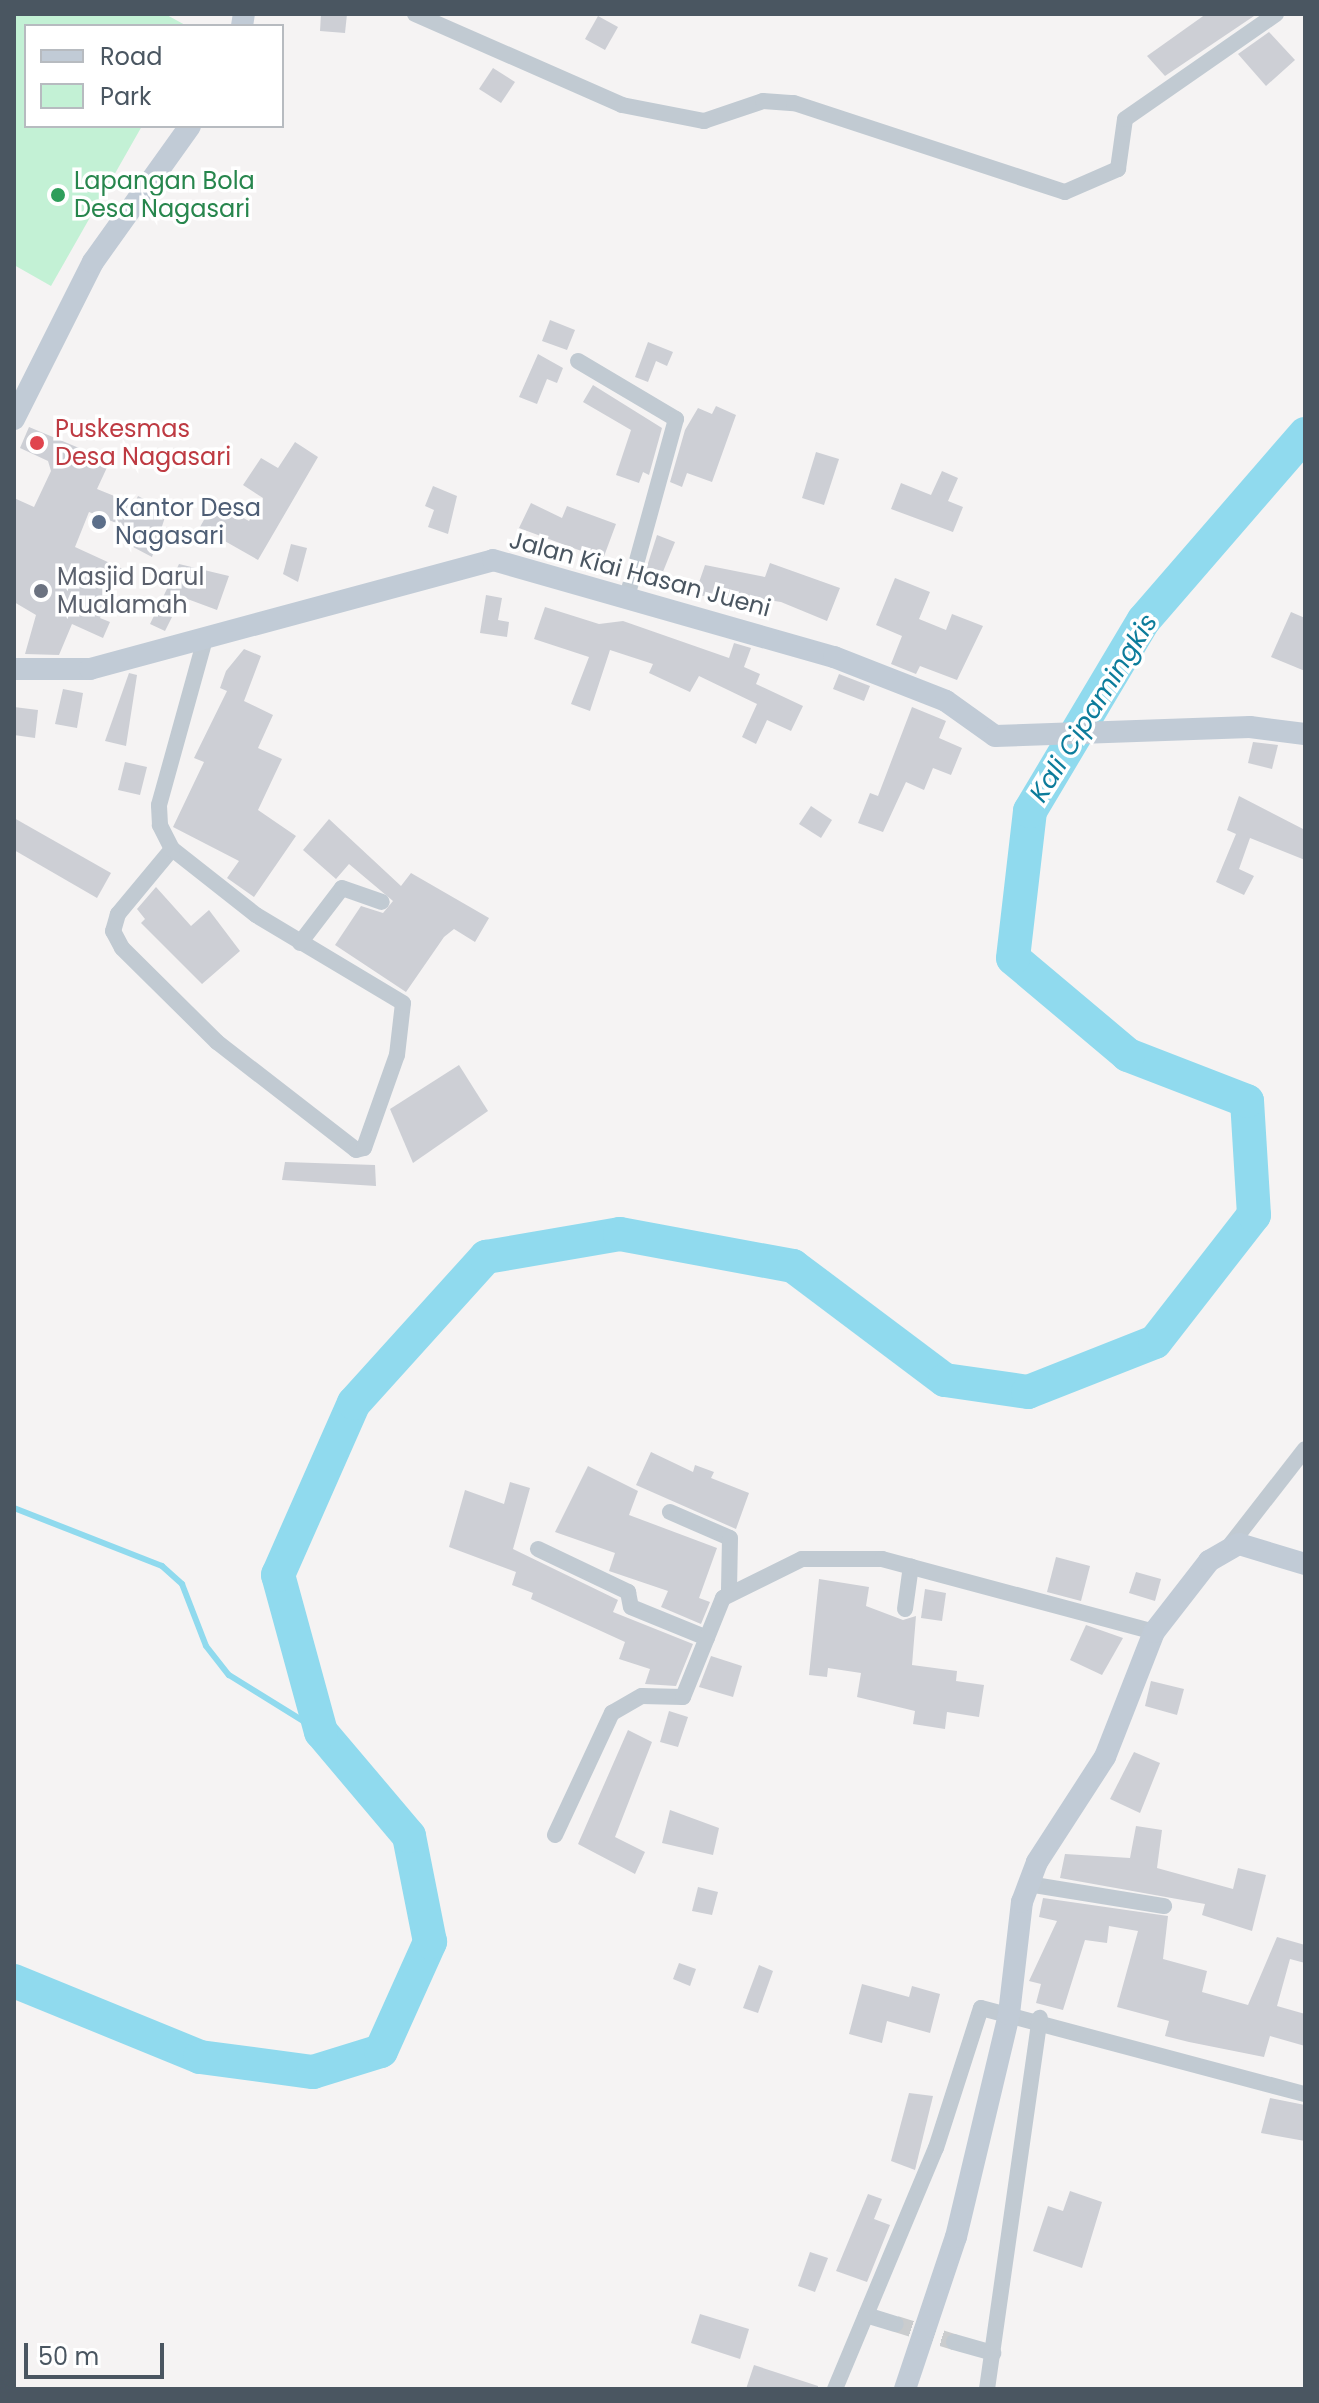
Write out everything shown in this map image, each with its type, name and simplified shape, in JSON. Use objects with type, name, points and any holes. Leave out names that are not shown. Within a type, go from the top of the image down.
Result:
[{"type":"street","points":[[415,14],[622,105],[704,121],[763,101],[794,103],[1065,192],[1118,169],[1118,131],[1125,119],[1276,14]]},
{"type":"street","points":[[14,419],[93,262],[189,128]]},
{"type":"street","points":[[578,361],[676,419],[627,597]]},
{"type":"street","name":"Jalan Kiai Hasan Jueni","points":[[14,669],[70,672],[204,643],[484,560],[627,597],[900,681],[1005,737],[1191,730],[1305,734]]},
{"type":"street","points":[[172,849],[118,914],[113,931],[122,948],[217,1042],[361,1150],[406,1010],[393,995],[300,943],[172,849],[159,805],[204,643]]},
{"type":"street","points":[[300,943],[339,889],[354,887],[382,902]]},
{"type":"street","points":[[905,2389],[956,2237],[1009,2014],[1028,1884],[1059,1820],[1105,1757],[1154,1632],[1209,1561],[1231,1544],[1305,1449]]},
{"type":"street","points":[[555,1835],[612,1713],[642,1696],[684,1696],[729,1591],[730,1538],[670,1512]]},
{"type":"street","points":[[1231,1544],[1305,1564]]},
{"type":"street","points":[[538,1549],[628,1592],[629,1606],[707,1638]]},
{"type":"street","points":[[729,1591],[802,1559],[861,1556],[911,1566],[1154,1632]]},
{"type":"street","points":[[905,1609],[911,1566]]},
{"type":"street","points":[[1028,1884],[1164,1906]]},
{"type":"street","points":[[835,2389],[936,2148],[981,2008],[1040,2018],[1305,2094]]},
{"type":"street","points":[[987,2389],[1040,2018]]},
{"type":"street","points":[[866,2315],[896,2324]]},
{"type":"street","points":[[954,2342],[993,2353]]},
{"type":"green space","name":"Lapangan Bola Desa Nagasari","points":[[14,14],[165,14],[183,24],[24,24],[24,128],[141,128],[51,286],[14,265]]},
{"type":"building","points":[[321,14],[347,14],[345,33],[320,31]]},
{"type":"building","points":[[1206,14],[1254,16],[1165,76],[1147,56]]},
{"type":"building","points":[[598,16],[618,27],[605,50],[585,39]]},
{"type":"building","points":[[1269,32],[1295,60],[1266,86],[1238,54]]},
{"type":"building","points":[[493,68],[515,82],[501,103],[479,89]]},
{"type":"building","points":[[550,320],[575,330],[567,350],[542,341]]},
{"type":"building","points":[[648,342],[673,352],[667,366],[656,361],[648,382],[635,377]]},
{"type":"building","points":[[538,354],[563,368],[557,383],[547,379],[537,404],[519,397]]},
{"type":"building","points":[[593,385],[662,428],[649,475],[643,472],[639,483],[616,475],[631,430],[583,402]]},
{"type":"building","points":[[716,406],[736,415],[712,482],[687,473],[682,487],[670,482],[685,430],[698,408],[712,414]]},
{"type":"building","points":[[29,427],[110,461],[97,489],[134,504],[138,496],[167,511],[152,557],[133,547],[139,536],[131,529],[89,512],[75,547],[123,569],[100,618],[110,622],[103,638],[72,624],[59,655],[25,654],[36,615],[14,602],[14,498],[34,507],[51,471],[48,461],[20,448]]},
{"type":"building","points":[[295,442],[318,457],[258,560],[200,527],[214,502],[249,521],[263,498],[243,485],[261,458],[278,468]]},
{"type":"building","points":[[816,452],[839,459],[824,505],[802,498]]},
{"type":"building","points":[[942,471],[958,478],[948,501],[963,507],[953,532],[891,509],[901,483],[931,495]]},
{"type":"building","points":[[433,486],[457,496],[448,534],[428,527],[434,510],[425,506]]},
{"type":"building","points":[[531,503],[562,518],[567,506],[616,524],[603,559],[519,528]]},
{"type":"building","points":[[657,535],[675,542],[658,584],[643,579]]},
{"type":"building","points":[[291,544],[307,548],[298,582],[283,574]]},
{"type":"building","points":[[770,563],[840,588],[827,621],[781,602],[755,598],[752,607],[695,594],[705,565],[765,577]]},
{"type":"building","points":[[179,564],[229,576],[217,610],[182,597],[165,631],[150,624]]},
{"type":"building","points":[[895,578],[930,592],[919,619],[946,630],[952,614],[983,626],[957,680],[920,666],[916,674],[891,664],[902,636],[876,625]]},
{"type":"building","points":[[486,595],[502,598],[498,620],[509,622],[507,637],[480,633]]},
{"type":"building","points":[[545,607],[599,624],[623,621],[729,658],[734,643],[751,648],[744,667],[760,674],[756,684],[803,706],[791,731],[767,720],[756,744],[742,737],[757,704],[699,676],[690,692],[649,673],[653,664],[610,650],[590,711],[571,704],[589,657],[534,639]]},
{"type":"building","points":[[1291,612],[1305,618],[1305,671],[1271,657]]},
{"type":"building","points":[[244,649],[261,656],[244,701],[273,715],[258,748],[282,759],[258,810],[296,836],[254,897],[227,878],[239,861],[173,827],[204,762],[194,758],[227,691],[220,688],[226,671]]},
{"type":"building","points":[[129,673],[137,675],[126,746],[105,741]]},
{"type":"building","points":[[839,674],[870,686],[864,701],[833,689]]},
{"type":"building","points":[[63,689],[83,693],[77,728],[55,724]]},
{"type":"building","points":[[14,707],[38,710],[35,738],[14,735]]},
{"type":"building","points":[[912,707],[946,721],[939,738],[962,748],[951,775],[933,768],[924,790],[906,782],[883,832],[858,823],[870,793],[878,796]]},
{"type":"building","points":[[1253,742],[1278,745],[1272,769],[1248,763]]},
{"type":"building","points":[[125,762],[147,767],[140,795],[118,790]]},
{"type":"building","points":[[1239,796],[1305,830],[1305,860],[1250,838],[1239,869],[1254,876],[1244,895],[1216,882],[1236,834],[1227,830]]},
{"type":"building","points":[[811,806],[832,820],[821,838],[799,824]]},
{"type":"building","points":[[14,818],[111,873],[97,898],[14,850]]},
{"type":"building","points":[[329,819],[401,886],[411,873],[489,918],[475,942],[454,929],[444,937],[406,992],[335,945],[361,906],[383,913],[393,901],[349,864],[336,879],[303,850]]},
{"type":"building","points":[[156,887],[191,926],[209,910],[240,951],[202,984],[141,923],[145,919],[137,909]]},
{"type":"building","points":[[459,1065],[488,1111],[413,1163],[390,1109]]},
{"type":"building","points":[[285,1162],[375,1165],[376,1186],[282,1180]]},
{"type":"building","points":[[651,1452],[693,1472],[695,1465],[714,1472],[711,1478],[749,1493],[736,1529],[636,1485]]},
{"type":"building","points":[[588,1466],[638,1491],[629,1515],[717,1548],[699,1598],[710,1602],[701,1624],[661,1607],[668,1591],[609,1571],[615,1553],[555,1532]]},
{"type":"building","points":[[510,1482],[530,1488],[513,1549],[618,1600],[613,1612],[693,1644],[676,1686],[645,1684],[650,1669],[619,1659],[625,1642],[531,1599],[533,1593],[512,1585],[516,1572],[449,1547],[465,1490],[504,1504]]},
{"type":"building","points":[[1056,1557],[1090,1566],[1081,1601],[1047,1592]]},
{"type":"building","points":[[1136,1572],[1161,1579],[1155,1601],[1129,1593]]},
{"type":"building","points":[[819,1579],[869,1587],[866,1606],[903,1620],[916,1616],[912,1665],[957,1671],[956,1681],[984,1685],[979,1717],[947,1712],[945,1729],[913,1724],[915,1711],[857,1697],[861,1673],[828,1668],[827,1677],[809,1675]]},
{"type":"building","points":[[925,1589],[946,1593],[942,1621],[921,1618]]},
{"type":"building","points":[[1086,1625],[1123,1638],[1102,1675],[1070,1660]]},
{"type":"building","points":[[711,1656],[742,1666],[733,1697],[699,1687]]},
{"type":"building","points":[[1151,1681],[1184,1689],[1177,1715],[1145,1706]]},
{"type":"building","points":[[669,1711],[688,1717],[678,1747],[660,1742]]},
{"type":"building","points":[[628,1730],[652,1742],[615,1837],[645,1852],[635,1874],[578,1844]]},
{"type":"building","points":[[1134,1752],[1160,1763],[1140,1813],[1110,1799]]},
{"type":"building","points":[[670,1810],[719,1828],[713,1855],[662,1843]]},
{"type":"building","points":[[1136,1826],[1162,1830],[1157,1868],[1233,1889],[1238,1868],[1266,1875],[1252,1931],[1202,1915],[1205,1904],[1060,1878],[1065,1854],[1130,1858]]},
{"type":"building","points":[[698,1887],[718,1892],[712,1915],[692,1911]]},
{"type":"building","points":[[1043,1898],[1168,1916],[1163,1959],[1207,1971],[1202,1992],[1248,2005],[1277,1937],[1305,1945],[1305,1963],[1290,1959],[1277,2006],[1305,2014],[1305,2046],[1270,2036],[1264,2057],[1189,2042],[1165,2036],[1169,2021],[1117,2007],[1138,1931],[1109,1926],[1107,1943],[1085,1940],[1063,2010],[1036,2003],[1041,1984],[1029,1981],[1057,1921],[1039,1917]]},
{"type":"building","points":[[679,1963],[696,1969],[690,1986],[673,1979]]},
{"type":"building","points":[[759,1965],[773,1971],[758,2013],[743,2008]]},
{"type":"building","points":[[862,1984],[909,1997],[912,1986],[940,1994],[930,2033],[887,2021],[882,2043],[849,2034]]},
{"type":"building","points":[[909,2093],[933,2096],[915,2170],[891,2161]]},
{"type":"building","points":[[1270,2098],[1305,2105],[1305,2141],[1261,2133]]},
{"type":"building","points":[[1070,2191],[1102,2202],[1082,2268],[1033,2251],[1048,2206],[1063,2211]]},
{"type":"building","points":[[868,2194],[882,2199],[874,2219],[890,2225],[867,2282],[836,2271]]},
{"type":"building","points":[[810,2252],[828,2258],[815,2292],[798,2286]]},
{"type":"building","points":[[700,2314],[749,2329],[740,2359],[691,2343]]},
{"type":"building","points":[[754,2365],[818,2386],[818,2389],[746,2389]]},
{"type":"waterway","name":"Kali Cipamingkis","points":[[14,1981],[200,2057],[313,2072],[381,2051],[430,1942],[409,1836],[321,1732],[278,1575],[354,1403],[486,1257],[620,1234],[793,1266],[945,1380],[1028,1392],[1155,1342],[1254,1215],[1247,1101],[1128,1055],[1013,958],[1030,811],[1144,620],[1305,434]]},
{"type":"waterway","points":[[14,1508],[162,1566],[182,1584],[206,1646],[229,1675],[321,1732]]},
{"type":"tunnel","points":[[896,2324],[954,2342]]},
{"type":"place","name":"Lapangan Bola Desa Nagasari","points":[[58,195]]},
{"type":"place","name":"Puskesmas Desa Nagasari","points":[[37,443]]},
{"type":"place","name":"Kantor Desa Nagasari","points":[[99,522]]},
{"type":"place","name":"Masjid Darul Mualamah","points":[[41,591]]}]
